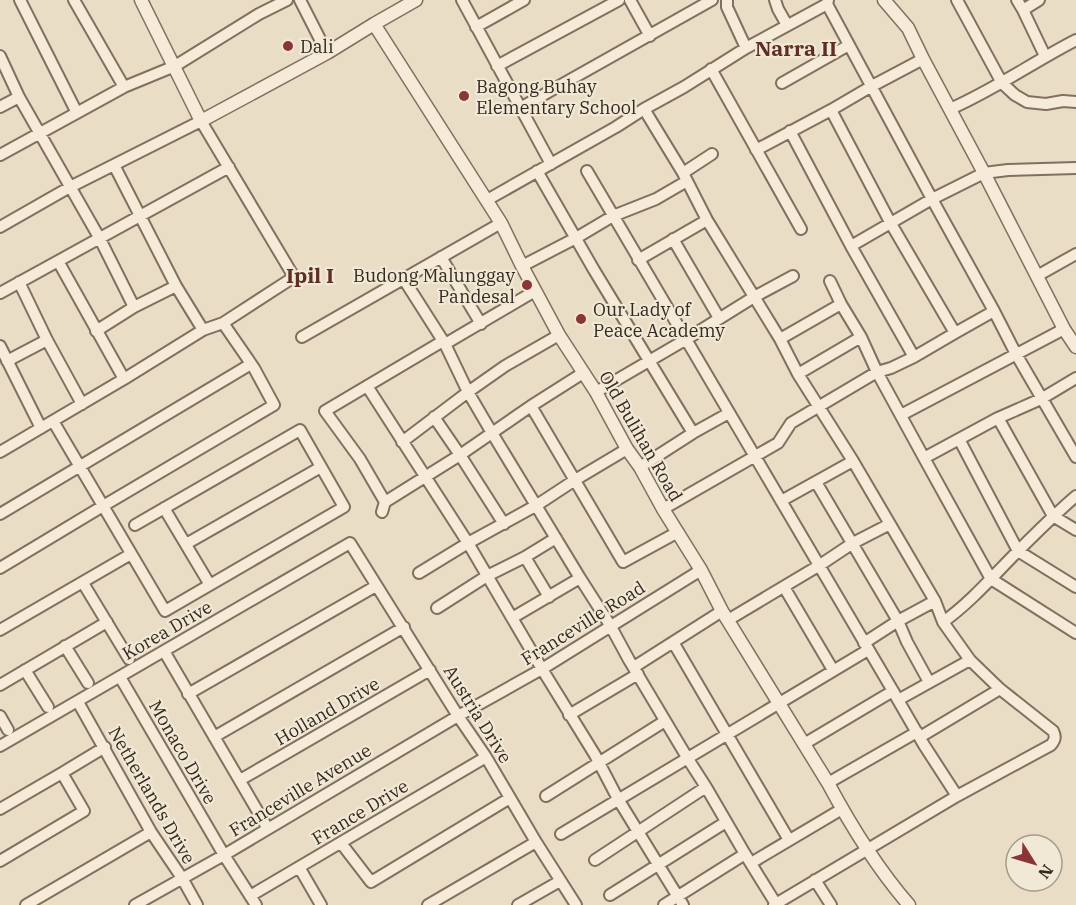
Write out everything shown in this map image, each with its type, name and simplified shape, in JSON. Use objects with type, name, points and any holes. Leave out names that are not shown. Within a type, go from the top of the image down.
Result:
[{"type":"street","points":[[20,0],[77,113]]},
{"type":"street","points":[[74,0],[124,87]]},
{"type":"street","points":[[2,448],[82,404],[203,330],[223,323],[294,278],[201,120],[141,0]]},
{"type":"street","points":[[0,155],[124,87],[175,66],[249,20],[287,0]]},
{"type":"street","points":[[300,0],[327,53]]},
{"type":"street","points":[[0,227],[70,187],[327,53],[416,0]]},
{"type":"street","points":[[462,0],[551,164]]},
{"type":"street","points":[[476,27],[524,0]]},
{"type":"street","points":[[497,66],[619,0]]},
{"type":"street","points":[[630,0],[650,36]]},
{"type":"street","points":[[520,108],[712,0]]},
{"type":"street","points":[[728,0],[727,7],[746,48]]},
{"type":"street","points":[[775,0],[787,25]]},
{"type":"street","points":[[884,0],[908,28],[1076,348]]},
{"type":"street","points":[[957,0],[1002,83],[1015,95],[1027,102],[1046,104],[1063,101],[1076,102]]},
{"type":"street","points":[[1039,0],[1020,5],[1045,56]]},
{"type":"street","points":[[487,200],[616,127],[644,108],[684,87],[746,48],[827,2],[1016,354],[1076,457]]},
{"type":"street","name":"Old Bulihan Road","points":[[374,24],[501,223],[559,335],[596,392],[627,449],[640,467],[725,615],[842,809],[895,889],[909,905]]},
{"type":"street","points":[[950,109],[1002,83],[1076,40]]},
{"type":"street","points":[[782,83],[849,45]]},
{"type":"street","points":[[0,56],[19,97],[100,239],[134,307]]},
{"type":"street","points":[[756,150],[923,59]]},
{"type":"street","points":[[711,69],[801,230]]},
{"type":"street","points":[[1063,101],[1076,94]]},
{"type":"street","points":[[0,107],[19,97]]},
{"type":"street","points":[[403,278],[444,343],[468,392],[492,433],[579,578],[610,625],[775,904],[957,796],[1051,745],[1055,741],[1053,731],[1000,689],[970,660],[943,622],[935,601],[707,220],[685,177],[644,108]]},
{"type":"street","points":[[831,110],[890,222],[955,333]]},
{"type":"street","points":[[790,131],[851,246],[914,357]]},
{"type":"street","points":[[522,266],[613,216],[656,199],[712,154]]},
{"type":"street","points":[[114,165],[176,286],[203,330]]},
{"type":"street","points":[[0,293],[229,167]]},
{"type":"street","points":[[851,246],[890,222],[984,173],[1076,168]]},
{"type":"street","points":[[537,171],[693,433]]},
{"type":"street","points":[[587,171],[754,458],[957,796]]},
{"type":"street","points":[[638,260],[707,220]]},
{"type":"street","points":[[303,337],[501,223]]},
{"type":"street","points":[[673,240],[719,318]]},
{"type":"street","points":[[1037,276],[1076,254]]},
{"type":"street","points":[[441,257],[481,324]]},
{"type":"street","points":[[58,261],[124,379]]},
{"type":"street","points":[[596,392],[754,297],[794,276]]},
{"type":"street","points":[[830,281],[861,337],[877,372],[991,579],[1076,633]]},
{"type":"street","points":[[20,282],[47,340],[82,404]]},
{"type":"street","points":[[96,331],[134,307],[176,286]]},
{"type":"street","points":[[535,291],[481,324],[325,411],[360,459],[384,507],[583,373]]},
{"type":"street","points":[[780,339],[841,304]]},
{"type":"street","points":[[663,509],[778,443],[791,423],[877,372],[914,357],[994,312]]},
{"type":"street","points":[[0,568],[274,405],[251,364],[223,323]]},
{"type":"street","points":[[901,415],[1064,328]]},
{"type":"street","points":[[402,442],[505,366],[559,335]]},
{"type":"street","points":[[798,374],[861,337]]},
{"type":"street","points":[[7,361],[47,340]]},
{"type":"street","points":[[0,346],[41,428]]},
{"type":"street","points":[[0,514],[251,364]]},
{"type":"street","points":[[924,458],[998,418],[1041,399],[1076,378]]},
{"type":"street","points":[[367,386],[468,543],[680,900]]},
{"type":"street","points":[[531,406],[623,562],[678,532]]},
{"type":"street","points":[[640,467],[729,413]]},
{"type":"street","points":[[434,417],[504,524]]},
{"type":"street","points":[[998,418],[1053,516],[1076,530]]},
{"type":"street","points":[[53,421],[165,611],[344,507],[300,430],[135,525]]},
{"type":"street","points":[[959,439],[1018,551],[1076,587]]},
{"type":"street","points":[[419,573],[537,505],[627,449]]},
{"type":"street","points":[[781,501],[853,461]]},
{"type":"street","points":[[186,544],[321,467]]},
{"type":"street","points":[[816,482],[853,543],[929,682]]},
{"type":"street","points":[[943,622],[956,613],[1076,496]]},
{"type":"street","points":[[164,508],[210,585]]},
{"type":"street","points":[[569,715],[636,671],[673,642],[784,587],[853,543],[890,524]]},
{"type":"street","points":[[437,608],[487,576],[556,538]]},
{"type":"street","name":"Austria Drive","points":[[350,543],[486,757],[576,905]]},
{"type":"street","name":"Korea Drive","points":[[0,746],[350,543]]},
{"type":"street","points":[[0,630],[131,554]]},
{"type":"street","points":[[525,557],[549,597]]},
{"type":"street","name":"Franceville Road","points":[[482,702],[542,669],[701,570]]},
{"type":"street","points":[[512,618],[579,578]]},
{"type":"street","points":[[83,583],[129,659]]},
{"type":"street","points":[[188,694],[376,586]]},
{"type":"street","points":[[784,587],[833,670]]},
{"type":"street","points":[[561,834],[833,670],[897,621],[935,601]]},
{"type":"street","points":[[0,685],[106,622]]},
{"type":"street","points":[[214,737],[404,627]]},
{"type":"street","points":[[673,642],[789,840]]},
{"type":"street","points":[[65,646],[88,683]]},
{"type":"street","points":[[164,651],[268,830]]},
{"type":"street","points":[[804,744],[896,695],[929,682],[970,660]]},
{"type":"street","points":[[25,670],[48,707]]},
{"type":"street","name":"Holland Drive","points":[[240,780],[430,670]]},
{"type":"street","name":"Monaco Drive","points":[[120,677],[253,901]]},
{"type":"street","points":[[828,783],[1000,689]]},
{"type":"street","name":"Netherlands Drive","points":[[78,702],[152,832],[197,905]]},
{"type":"street","name":"Franceville Avenue","points":[[135,905],[268,830],[482,702]]},
{"type":"street","points":[[0,716],[8,730]]},
{"type":"street","points":[[546,796],[665,721]]},
{"type":"street","points":[[0,809],[105,747]]},
{"type":"street","name":"France Drive","points":[[253,901],[299,867],[486,757]]},
{"type":"street","points":[[0,861],[84,812],[62,773]]},
{"type":"street","points":[[595,860],[706,787]]},
{"type":"street","points":[[341,843],[371,882],[510,798]]},
{"type":"street","points":[[664,905],[680,900],[748,859],[789,840],[842,809]]},
{"type":"street","points":[[610,895],[726,822]]},
{"type":"street","points":[[26,905],[152,832]]},
{"type":"street","points":[[428,905],[536,842]]},
{"type":"street","points":[[299,867],[321,905]]},
{"type":"street","points":[[815,880],[831,905]]},
{"type":"street","points":[[518,905],[560,881]]},
{"type":"place","name":"Dali","points":[[288,46]]},
{"type":"place","name":"Bagong Buhay Elementary School","points":[[464,96]]},
{"type":"place","name":"Budong Malunggay Pandesal","points":[[527,285]]},
{"type":"place","name":"Our Lady of Peace Academy","points":[[581,319]]},
{"type":"district","name":"Narra II","points":[[796,48]]},
{"type":"district","name":"Ipil I","points":[[310,275]]}]
